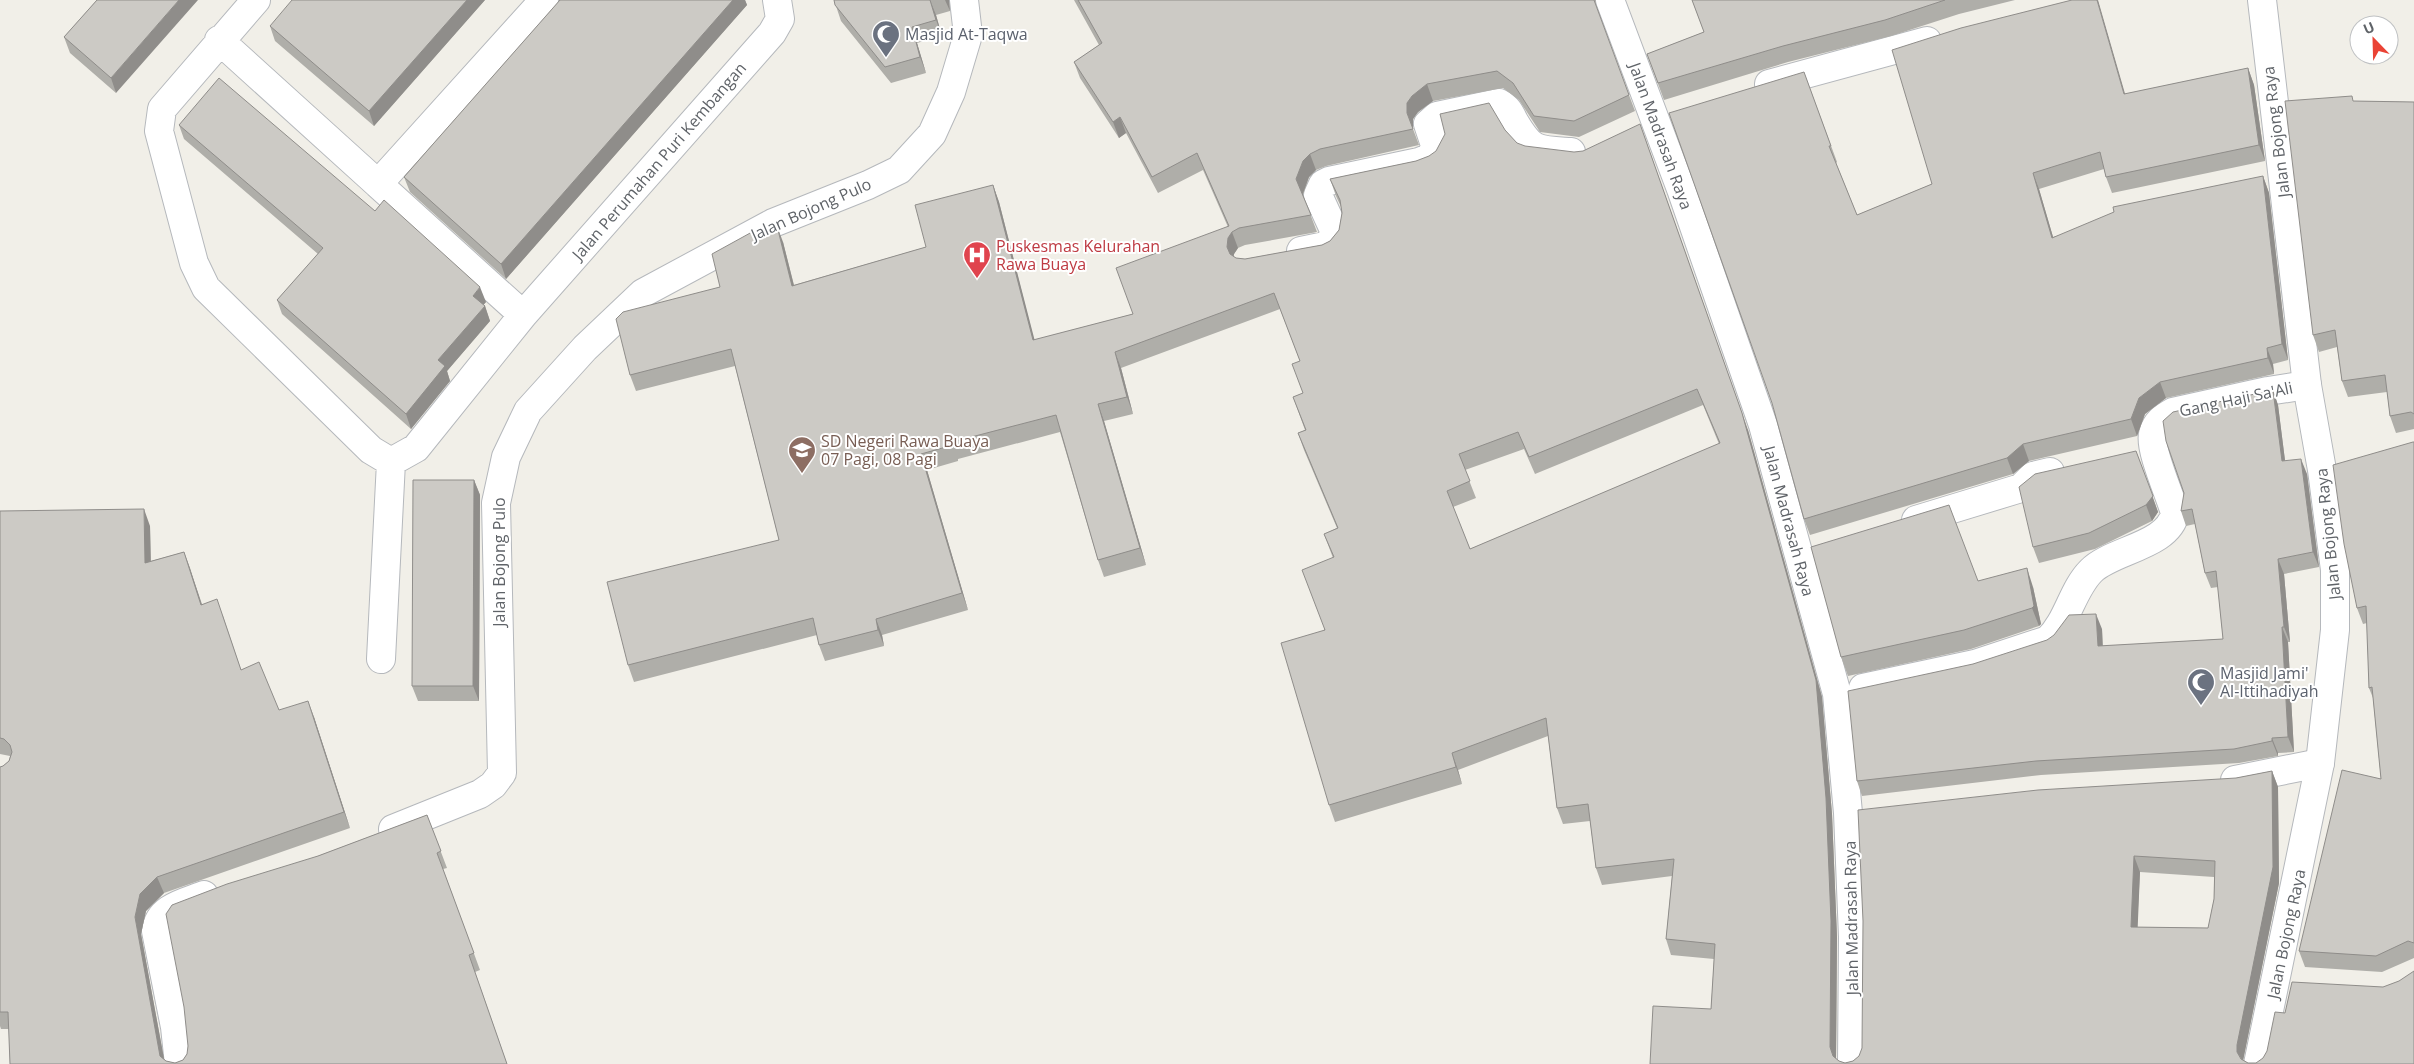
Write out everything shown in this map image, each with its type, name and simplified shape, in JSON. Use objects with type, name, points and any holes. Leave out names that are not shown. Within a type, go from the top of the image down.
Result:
[{"type":"street","points":[[256,0],[219,40],[162,109],[159,131],[194,263],[206,288],[371,450],[391,462],[381,659]]},
{"type":"street","points":[[378,184],[544,0]]},
{"type":"street","name":"Jalan Perumahan Puri Kembangan","points":[[391,462],[416,448],[523,315],[772,33],[780,18],[778,0]]},
{"type":"street","name":"Jalan Bojong Pulo","points":[[370,838],[480,794],[493,785],[502,773],[496,503],[506,457],[528,411],[585,348],[643,292],[773,223],[868,185],[899,170],[932,134],[951,92],[968,34],[964,0]]},
{"type":"street","name":"Jalan Madrasah Raya","points":[[1610,0],[1644,125],[1681,189],[1763,425],[1837,694],[1848,813],[1853,937],[1852,1064]]},
{"type":"street","name":"Jalan Bojong Raya","points":[[2258,1064],[2286,982],[2320,763],[2335,630],[2334,570],[2322,470],[2307,385],[2262,0]]},
{"type":"street","points":[[1747,91],[1895,51],[1955,32]]},
{"type":"street","points":[[219,40],[523,315]]},
{"type":"street","points":[[1277,255],[1325,246],[1333,239],[1334,230],[1318,195],[1322,184],[1419,162],[1429,158],[1436,148],[1428,124],[1437,116],[1499,103],[1506,108],[1524,139],[1533,147],[1582,153],[1594,149]]},
{"type":"street","points":[[1644,125],[1682,111]]},
{"type":"street","points":[[2253,180],[2281,174]]},
{"type":"street","name":"Gang Haji Sa'Ali","points":[[1837,694],[1974,664],[2048,640],[2057,632],[2091,571],[2150,540],[2168,526],[2174,517],[2175,512],[2154,448],[2152,435],[2157,424],[2164,417],[2173,412],[2268,391],[2307,385]]},
{"type":"street","points":[[2126,454],[2154,448]]},
{"type":"street","points":[[2322,470],[2349,462]]},
{"type":"street","points":[[1891,528],[2021,488],[2033,476],[2070,467]]},
{"type":"street","points":[[1798,555],[1826,547]]},
{"type":"street","points":[[2213,781],[2242,779],[2320,763]]},
{"type":"street","points":[[1848,813],[1877,810]]},
{"type":"street","points":[[179,1064],[175,1027],[156,931],[158,921],[168,908],[228,886]]},
{"type":"building","points":[[97,0],[179,0],[111,78],[64,37]]},
{"type":"building","points":[[292,0],[467,0],[369,111],[270,26]]},
{"type":"building","points":[[560,0],[733,0],[501,264],[404,177]]},
{"type":"building","points":[[834,0],[930,0],[936,20],[912,27],[920,57],[885,67],[835,5]]},
{"type":"building","points":[[1078,0],[1594,0],[1629,95],[1574,121],[1534,116],[1513,83],[1497,71],[1427,84],[1412,96],[1407,103],[1407,113],[1413,129],[1320,149],[1310,154],[1303,161],[1296,179],[1311,215],[1239,228],[1232,232],[1228,238],[1227,247],[1230,254],[1236,258],[1245,259],[1322,245],[1330,241],[1339,230],[1342,213],[1340,200],[1330,179],[1416,161],[1429,156],[1436,151],[1445,134],[1440,114],[1489,103],[1505,130],[1517,143],[1525,146],[1574,152],[1583,151],[1640,124],[1742,413],[1816,680],[1826,798],[1831,921],[1830,1047],[1833,1056],[1839,1061],[1845,1063],[1853,1061],[1859,1056],[1862,1048],[1863,921],[1858,810],[2038,790],[2236,778],[2272,771],[2273,867],[2237,1052],[2241,1059],[2248,1063],[2256,1063],[2263,1058],[2267,1051],[2275,1012],[2285,1013],[2292,982],[2383,987],[2399,981],[2414,971],[2414,1064],[1650,1064],[1653,1006],[1711,1009],[1715,944],[1666,939],[1674,859],[1596,868],[1588,804],[1557,808],[1546,718],[1452,753],[1456,767],[1329,805],[1281,643],[1325,630],[1302,570],[1334,557],[1324,534],[1338,528],[1298,433],[1306,430],[1293,397],[1303,393],[1292,364],[1300,361],[1274,293],[1115,352],[1127,397],[1098,404],[1140,548],[1098,560],[1056,415],[952,442],[953,445],[921,454],[962,593],[876,619],[878,630],[819,645],[813,618],[628,665],[607,582],[779,540],[731,349],[630,375],[616,319],[623,312],[720,287],[712,254],[752,232],[777,226],[792,286],[926,247],[915,205],[993,185],[1033,340],[1133,314],[1116,268],[1229,226],[1197,153],[1152,177],[1120,117],[1113,122],[1074,62],[1102,43]],"holes":[[[1697,389],[1720,443],[1470,549],[1447,491],[1470,481],[1459,454],[1518,432],[1529,457]],[[2134,856],[2215,861],[2214,899],[2208,928],[2131,927]]]},
{"type":"building","points":[[1692,0],[1945,0],[1885,20],[1783,46],[1658,83],[1647,54],[1704,32]]},
{"type":"building","points":[[2072,0],[2097,0],[2124,94],[2248,68],[2259,145],[2106,177],[2100,152],[2033,173],[2052,238],[2114,212],[2113,207],[2263,176],[2282,344],[2267,348],[2268,358],[2160,382],[2139,398],[2131,419],[2023,444],[2007,458],[1804,519],[1772,403],[1669,113],[1804,72],[1831,146],[1829,146],[1857,215],[1932,184],[1892,50],[1961,28]]},
{"type":"building","points":[[219,78],[375,211],[384,200],[480,287],[473,296],[485,306],[438,360],[445,366],[406,414],[277,300],[323,248],[179,125]]},
{"type":"building","points":[[2352,96],[2353,101],[2414,102],[2414,414],[2411,412],[2390,416],[2385,375],[2342,381],[2335,330],[2313,335],[2285,101]]},
{"type":"building","points":[[2273,390],[2282,461],[2301,459],[2313,552],[2278,559],[2284,627],[2282,627],[2288,737],[2272,738],[2272,741],[2234,749],[2036,761],[1857,781],[1848,691],[1973,664],[2047,640],[2054,635],[2069,615],[2096,614],[2098,646],[2223,639],[2216,571],[2205,573],[2192,509],[2181,511],[2184,493],[2166,441],[2163,421],[2173,412]]},
{"type":"building","points":[[2414,442],[2414,943],[2408,941],[2376,956],[2299,951],[2342,770],[2381,779],[2372,687],[2369,688],[2366,606],[2357,608],[2344,544],[2333,465]]},
{"type":"building","points":[[2136,451],[2153,496],[2146,505],[2089,533],[2033,547],[2019,487],[2035,474]]},
{"type":"building","points":[[413,480],[474,480],[473,686],[412,686]]},
{"type":"building","points":[[1949,505],[1978,581],[2027,568],[2034,606],[1964,630],[1841,657],[1811,547]]},
{"type":"building","points":[[144,509],[145,563],[184,552],[201,605],[217,599],[241,670],[259,662],[279,710],[308,701],[344,812],[157,877],[140,894],[135,917],[160,1056],[166,1061],[175,1063],[183,1060],[187,1054],[188,1046],[184,1007],[166,914],[172,905],[227,884],[318,856],[427,815],[441,851],[437,853],[474,953],[469,955],[507,1064],[10,1064],[8,1012],[0,1012],[0,767],[9,761],[12,752],[10,745],[0,738],[0,511]]},
{"type":"place","name":"Masjid At-Taqwa","points":[[886,58]]},
{"type":"place","name":"Puskesmas Kelurahan Rawa Buaya","points":[[977,279]]},
{"type":"place","name":"SD Negeri Rawa Buaya 07 Pagi, 08 Pagi","points":[[802,474]]},
{"type":"place","name":"Masjid Jami' Al-Ittihadiyah","points":[[2201,706]]}]
